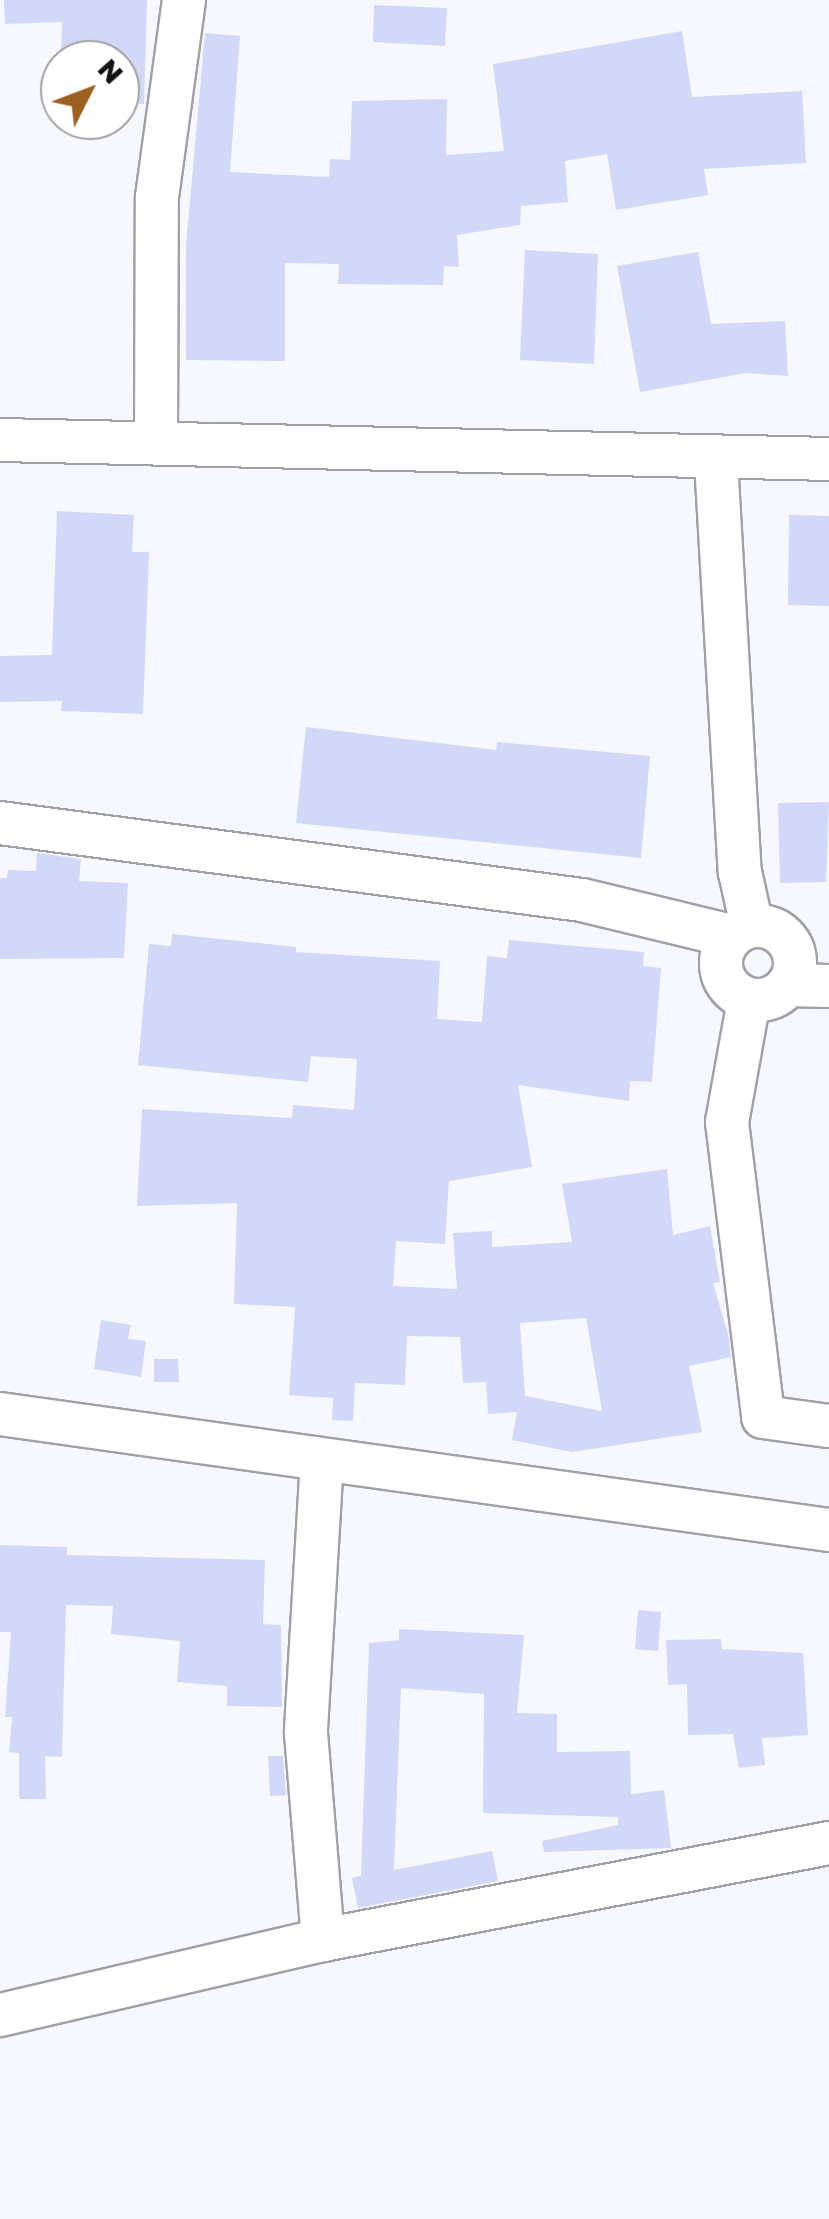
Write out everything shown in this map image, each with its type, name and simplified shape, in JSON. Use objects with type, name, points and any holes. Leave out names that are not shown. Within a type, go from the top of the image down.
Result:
[{"type":"street","points":[[156,439],[158,197],[184,0]]},
{"type":"street","points":[[0,440],[156,439],[716,460],[829,458]]},
{"type":"street","points":[[716,460],[740,872],[781,960],[728,1122],[763,1417],[829,1426]]},
{"type":"street","points":[[0,823],[582,900],[781,960]]},
{"type":"street","points":[[0,1414],[829,1530]]},
{"type":"street","points":[[322,1460],[306,1733],[323,1940]]},
{"type":"street","points":[[0,2015],[323,1940],[829,1844]]},
{"type":"building","points":[[4,0],[147,0],[144,104],[140,104],[140,40],[62,40],[62,22],[5,24]]},
{"type":"building","points":[[374,5],[447,8],[445,46],[373,42]]},
{"type":"building","points":[[682,31],[692,97],[802,91],[806,163],[704,169],[708,195],[616,210],[607,154],[565,161],[568,202],[521,206],[520,225],[457,235],[459,267],[444,266],[443,285],[338,284],[339,264],[285,263],[285,361],[186,360],[186,245],[205,33],[240,36],[230,172],[329,177],[330,159],[350,160],[352,101],[447,99],[446,155],[504,151],[493,64]]},
{"type":"building","points":[[525,250],[598,254],[594,364],[520,360]]},
{"type":"building","points":[[698,252],[711,324],[785,321],[788,376],[746,373],[640,392],[617,266]]},
{"type":"building","points":[[57,511],[134,515],[132,552],[149,552],[143,714],[61,711],[62,701],[0,702],[0,656],[52,655]]},
{"type":"building","points":[[789,515],[829,516],[829,606],[788,605]]},
{"type":"building","points":[[306,727],[496,750],[497,742],[650,756],[641,858],[296,823]]},
{"type":"building","points":[[829,802],[826,882],[780,883],[778,803]]},
{"type":"building","points":[[37,853],[81,859],[79,881],[128,883],[124,958],[0,959],[0,878],[7,878],[8,870],[36,871]]},
{"type":"building","points":[[172,934],[296,947],[296,952],[440,961],[437,1019],[482,1022],[487,956],[507,958],[509,940],[644,952],[643,966],[661,968],[652,1082],[630,1081],[629,1101],[518,1085],[532,1167],[449,1181],[445,1244],[396,1241],[393,1286],[457,1289],[453,1233],[492,1231],[492,1247],[572,1242],[562,1184],[667,1169],[673,1235],[710,1226],[720,1282],[713,1283],[728,1334],[731,1357],[689,1366],[702,1432],[572,1452],[512,1440],[517,1412],[488,1414],[486,1382],[463,1383],[460,1337],[407,1336],[405,1385],[355,1383],[353,1421],[332,1420],[333,1398],[289,1395],[295,1307],[234,1304],[237,1203],[137,1206],[142,1109],[292,1118],[293,1105],[354,1110],[357,1059],[311,1056],[308,1082],[138,1065],[149,944],[171,946]],"holes":[[[586,1318],[602,1411],[525,1396],[520,1323]]]},
{"type":"building","points":[[101,1320],[131,1325],[128,1339],[146,1341],[141,1377],[94,1369]]},
{"type":"building","points":[[154,1359],[178,1359],[179,1382],[154,1382]]},
{"type":"building","points":[[0,1545],[67,1547],[67,1555],[265,1560],[263,1624],[281,1625],[282,1707],[227,1706],[227,1686],[177,1682],[180,1641],[111,1634],[113,1606],[66,1605],[62,1757],[45,1756],[46,1799],[19,1799],[19,1753],[9,1752],[12,1717],[5,1717],[11,1632],[0,1632]]},
{"type":"building","points":[[638,1610],[661,1612],[658,1651],[635,1649]]},
{"type":"building","points":[[399,1629],[524,1635],[517,1713],[557,1714],[557,1752],[630,1751],[631,1794],[664,1790],[671,1848],[544,1852],[542,1841],[618,1825],[618,1817],[483,1813],[484,1694],[401,1688],[394,1870],[492,1851],[498,1881],[358,1908],[352,1878],[361,1876],[369,1643],[399,1640]]},
{"type":"building","points":[[721,1639],[722,1649],[803,1653],[808,1735],[762,1738],[765,1765],[739,1768],[733,1734],[688,1735],[687,1684],[668,1685],[666,1640]]},
{"type":"building","points":[[268,1756],[283,1756],[286,1795],[270,1796]]}]
